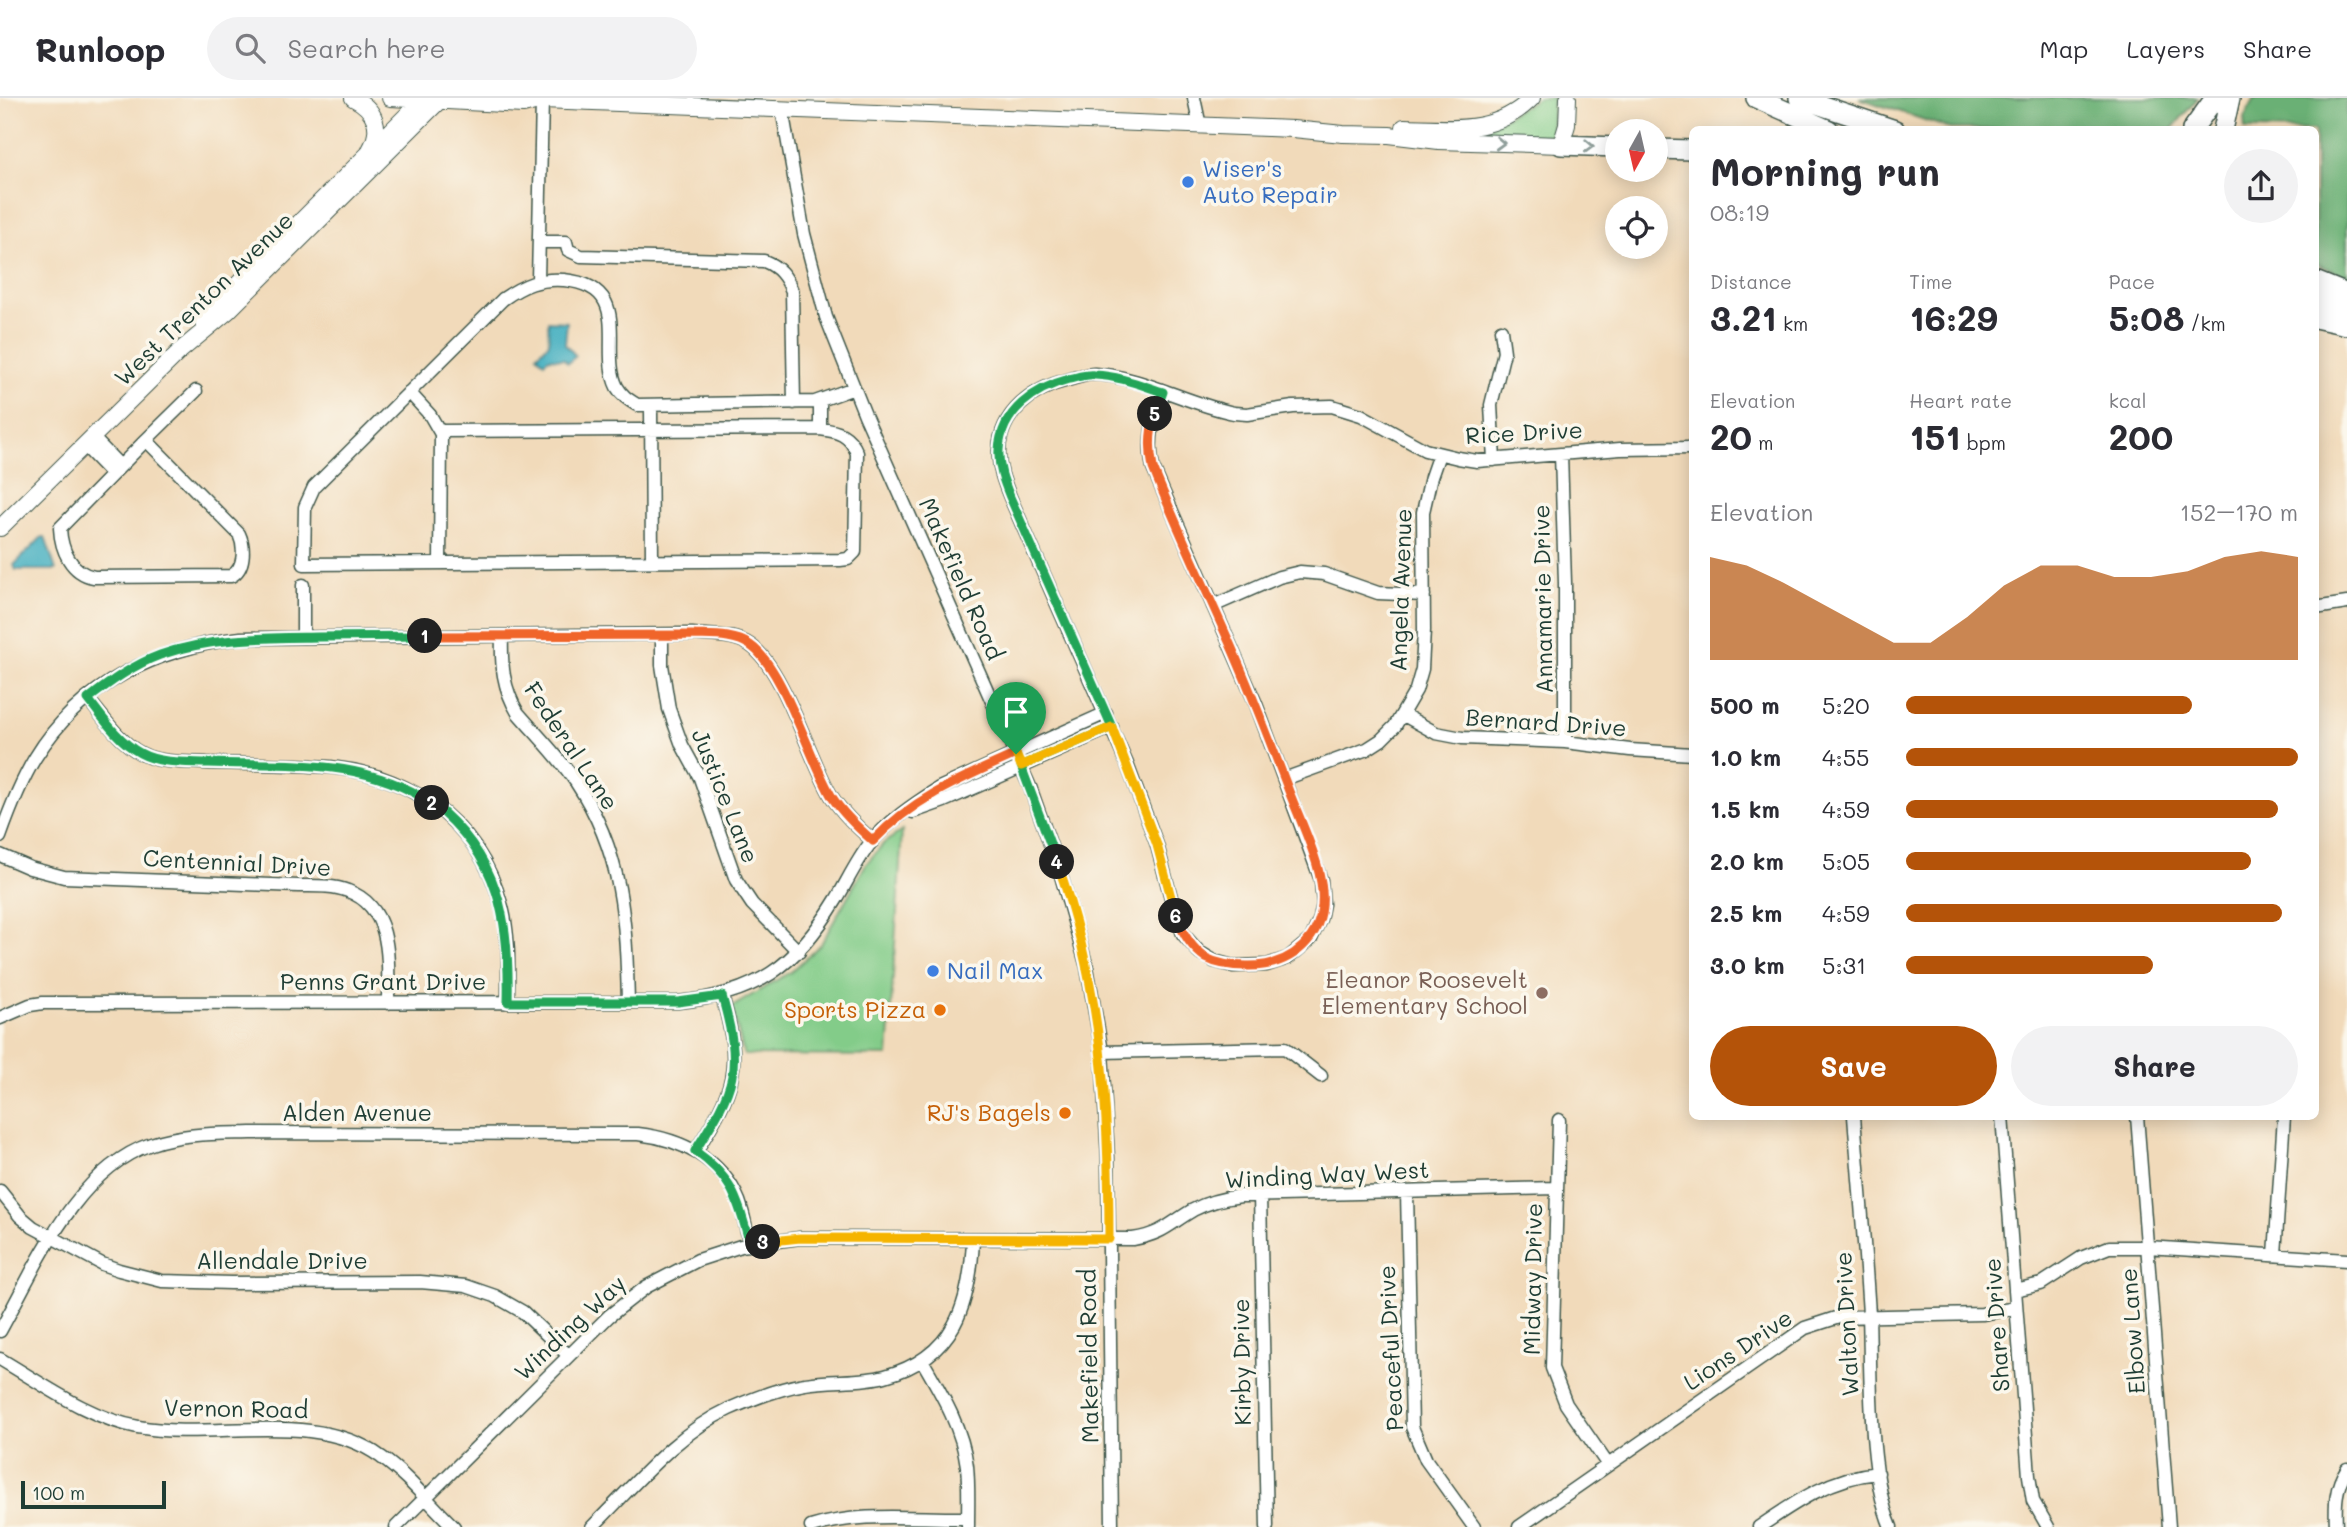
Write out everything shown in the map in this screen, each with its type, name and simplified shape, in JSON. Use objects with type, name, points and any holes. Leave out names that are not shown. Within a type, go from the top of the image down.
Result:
[{"type":"highway","points":[[1756,98],[1820,126]]},
{"type":"highway","points":[[1791,98],[1855,126]]},
{"type":"highway","points":[[1799,98],[1883,126]]},
{"type":"highway","points":[[2195,126],[2215,98]]},
{"type":"highway","points":[[2224,126],[2230,98]]},
{"type":"highway","points":[[1561,145],[1605,147]]},
{"type":"highway","points":[[1668,149],[1689,150]]},
{"type":"highway","points":[[2319,283],[2347,295]]},
{"type":"highway","points":[[2319,302],[2347,307]]},
{"type":"highway","points":[[2319,319],[2347,325]]},
{"type":"main road","points":[[353,98],[368,107],[376,121],[376,138],[368,154]]},
{"type":"main road","points":[[390,98],[523,105],[539,99],[1293,129],[1439,141],[1561,145]]},
{"type":"main road","points":[[1293,129],[1342,126],[1476,128],[1503,120],[1532,98]]},
{"type":"main road","points":[[1558,98],[1557,124],[1561,145]]},
{"type":"main road","points":[[1561,145],[1567,125],[1569,98]]},
{"type":"main road","points":[[185,346],[219,303],[368,154],[432,99]]},
{"type":"main road","name":"West Trenton Avenue","points":[[0,528],[185,346],[228,312],[432,99]]},
{"type":"street","points":[[1194,98],[1200,126]]},
{"type":"street","points":[[538,280],[539,99]]},
{"type":"street","name":"Makefield Road","points":[[782,109],[804,234],[835,341],[1021,766],[1060,872],[1087,967],[1102,1052],[1109,1171],[1112,1527]]},
{"type":"street","points":[[540,242],[566,242],[568,250],[581,256],[764,261],[774,265],[792,291],[794,403]]},
{"type":"street","points":[[440,431],[820,429],[847,436],[857,453],[857,544],[852,556],[840,560],[304,564],[304,519],[309,495],[314,487],[503,299],[538,280],[578,282],[598,295],[607,305],[611,319],[613,372],[617,387],[625,398],[637,405],[820,401],[854,388]]},
{"type":"street","points":[[1494,460],[1492,405],[1504,352],[1501,330]]},
{"type":"street","name":"Rice Drive","points":[[1163,392],[1150,435],[1153,468],[1256,704],[1309,845],[1322,888],[1323,904],[1317,930],[1299,951],[1277,962],[1244,966],[1214,961],[1199,952],[1180,928],[1157,845],[1112,727],[1010,497],[999,464],[1000,438],[1018,406],[1043,388],[1094,374],[1113,377],[1234,413],[1332,406],[1361,415],[1410,443],[1439,454],[1477,461],[1619,449],[1689,448]]},
{"type":"street","points":[[146,440],[242,538],[242,559],[237,573],[232,576],[94,577],[79,573],[72,567],[60,536],[60,528],[116,470],[146,440],[195,391]]},
{"type":"street","points":[[410,392],[440,431],[440,563]]},
{"type":"street","points":[[820,401],[820,429]]},
{"type":"street","points":[[651,406],[652,561]]},
{"type":"street","points":[[89,442],[116,470]]},
{"type":"street","name":"Angela Avenue","points":[[1284,779],[1367,748],[1388,734],[1416,690],[1422,669],[1423,512],[1439,454]]},
{"type":"street","name":"Annamarie Drive","points":[[1561,454],[1566,583],[1565,742]]},
{"type":"street","points":[[1213,606],[1279,577],[1300,572],[1324,574],[1378,593],[1424,595]]},
{"type":"street","points":[[303,585],[303,637]]},
{"type":"street","points":[[2319,608],[2347,604]]},
{"type":"street","points":[[0,836],[15,797],[37,756],[64,720],[120,675],[160,655],[215,641],[303,637],[662,635],[734,639],[750,646],[762,656],[776,677],[831,796],[849,819],[873,841]]},
{"type":"street","name":"Justice Lane","points":[[662,635],[662,665],[668,709],[682,745],[700,778],[736,880],[752,904],[799,952]]},
{"type":"street","name":"Federal Lane","points":[[502,636],[502,673],[510,700],[576,783],[607,841],[623,905],[628,1002]]},
{"type":"street","points":[[88,699],[118,735],[148,757],[174,761],[314,766],[362,771],[405,786],[433,803],[475,848],[498,895],[506,924],[508,1002]]},
{"type":"street","name":"Penns Grant Drive","points":[[0,1018],[30,1005],[43,1003],[678,1002],[722,996],[768,976],[799,952],[822,923],[873,841],[897,818],[939,788],[1106,713]]},
{"type":"street","name":"Bernard Drive","points":[[1402,714],[1447,736],[1565,742],[1689,754]]},
{"type":"street","name":"Penns Grant Drive","points":[[897,818],[1112,727]]},
{"type":"street","name":"Centennial Drive","points":[[0,855],[30,868],[64,877],[298,886],[348,891],[368,905],[384,931],[388,954],[387,1003]]},
{"type":"street","points":[[695,1151],[719,1114],[732,1082],[735,1059],[733,1041],[722,996]]},
{"type":"street","points":[[1102,1052],[1285,1048],[1321,1076]]},
{"type":"street","name":"Midway Drive","points":[[1559,1120],[1552,1368],[1566,1404],[1608,1465]]},
{"type":"street","name":"Walton Drive","points":[[1854,1120],[1878,1473],[1883,1504],[1891,1527]]},
{"type":"street","name":"Share Drive","points":[[2002,1120],[2029,1476],[2033,1501],[2048,1527]]},
{"type":"street","points":[[2015,1290],[2041,1284],[2094,1252],[2109,1247],[2148,1247],[2137,1120]]},
{"type":"street","points":[[2275,1255],[2284,1120]]},
{"type":"street","name":"Alden Avenue","points":[[0,1331],[77,1201],[103,1173],[137,1150],[169,1139],[189,1136],[251,1133],[638,1134],[676,1142],[695,1151],[719,1171],[733,1189],[750,1244]]},
{"type":"street","name":"Winding Way West","points":[[1109,1239],[1149,1236],[1201,1207],[1225,1198],[1557,1188]]},
{"type":"street","name":"Allendale Drive","points":[[0,1191],[20,1216],[53,1238],[102,1264],[162,1281],[420,1282],[466,1286],[495,1296],[523,1312],[568,1355]]},
{"type":"street","name":"Peaceful Drive","points":[[1407,1192],[1412,1427],[1426,1460],[1474,1527]]},
{"type":"street","name":"Kirby Drive","points":[[1260,1195],[1267,1527]]},
{"type":"street","name":"Winding Way","points":[[396,1527],[609,1316],[646,1287],[698,1260],[750,1244],[800,1238],[1109,1239]]},
{"type":"street","points":[[592,1527],[674,1447],[725,1410],[789,1387],[885,1376],[922,1360],[944,1339],[961,1313],[971,1281],[973,1240]]},
{"type":"street","name":"Elbow Lane","points":[[2169,1527],[2148,1247],[2347,1260]]},
{"type":"street","name":"Lions Drive","points":[[1519,1527],[1805,1328],[1839,1317],[1982,1314],[2017,1308]]},
{"type":"street","name":"Vernon Road","points":[[0,1359],[90,1411],[134,1427],[216,1432],[302,1430],[348,1438],[382,1457],[454,1527]]},
{"type":"street","points":[[811,1527],[844,1520],[968,1523],[964,1449],[950,1410],[922,1360]]},
{"type":"street","points":[[2336,1527],[2335,1497],[2347,1469]]},
{"type":"street","points":[[1759,1527],[1794,1502],[1821,1488],[1855,1476],[1878,1473]]},
{"type":"green space","points":[[1538,98],[1553,98],[1551,136],[1479,135],[1480,132]]},
{"type":"green space","points":[[1859,98],[2198,98],[2175,126],[1942,126]]},
{"type":"green space","points":[[2255,98],[2347,98],[2347,277],[2319,265],[2319,126],[2245,126],[2244,118]]},
{"type":"green space","points":[[902,831],[888,1056],[744,1055],[732,1007],[792,971],[821,944],[866,864],[884,843]]},
{"type":"water","points":[[548,321],[567,322],[565,344],[576,356],[568,363],[564,359],[549,358],[544,362],[537,355],[549,343]]},
{"type":"water","points":[[45,537],[56,570],[16,570],[14,565]]},
{"type":"place","name":"Wiser's Auto Repair","points":[[1188,182]]},
{"type":"place","name":"Nail Max","points":[[933,971]]},
{"type":"place","name":"Eleanor Roosevelt Elementary School","points":[[1542,993]]},
{"type":"place","name":"Sports Pizza","points":[[940,1010]]},
{"type":"place","name":"RJ's Bagels","points":[[1065,1113]]},
{"type":"route","points":[[1016,754],[939,788],[884,828],[873,841],[849,819],[831,796],[769,664],[741,641],[718,636],[241,638],[191,646],[160,655],[120,675],[88,699],[118,735],[148,757],[174,761],[344,768],[385,778],[405,786],[433,803],[475,848],[498,895],[506,924],[508,1002],[678,1002],[722,996],[733,1041],[735,1059],[732,1082],[719,1114],[695,1151],[719,1171],[733,1189],[739,1201],[750,1244],[800,1238],[1109,1239],[1105,1081],[1087,967],[1060,872],[1021,766],[1112,727],[1010,497],[999,464],[999,450],[1005,425],[1018,406],[1043,388],[1056,383],[1094,374],[1163,392],[1150,435],[1153,468],[1256,704],[1309,845],[1322,888],[1323,904],[1317,930],[1299,951],[1289,958],[1267,965],[1233,966],[1206,957],[1191,944],[1180,928],[1157,845],[1112,727],[1081,740],[1021,766],[1016,754]]}]
